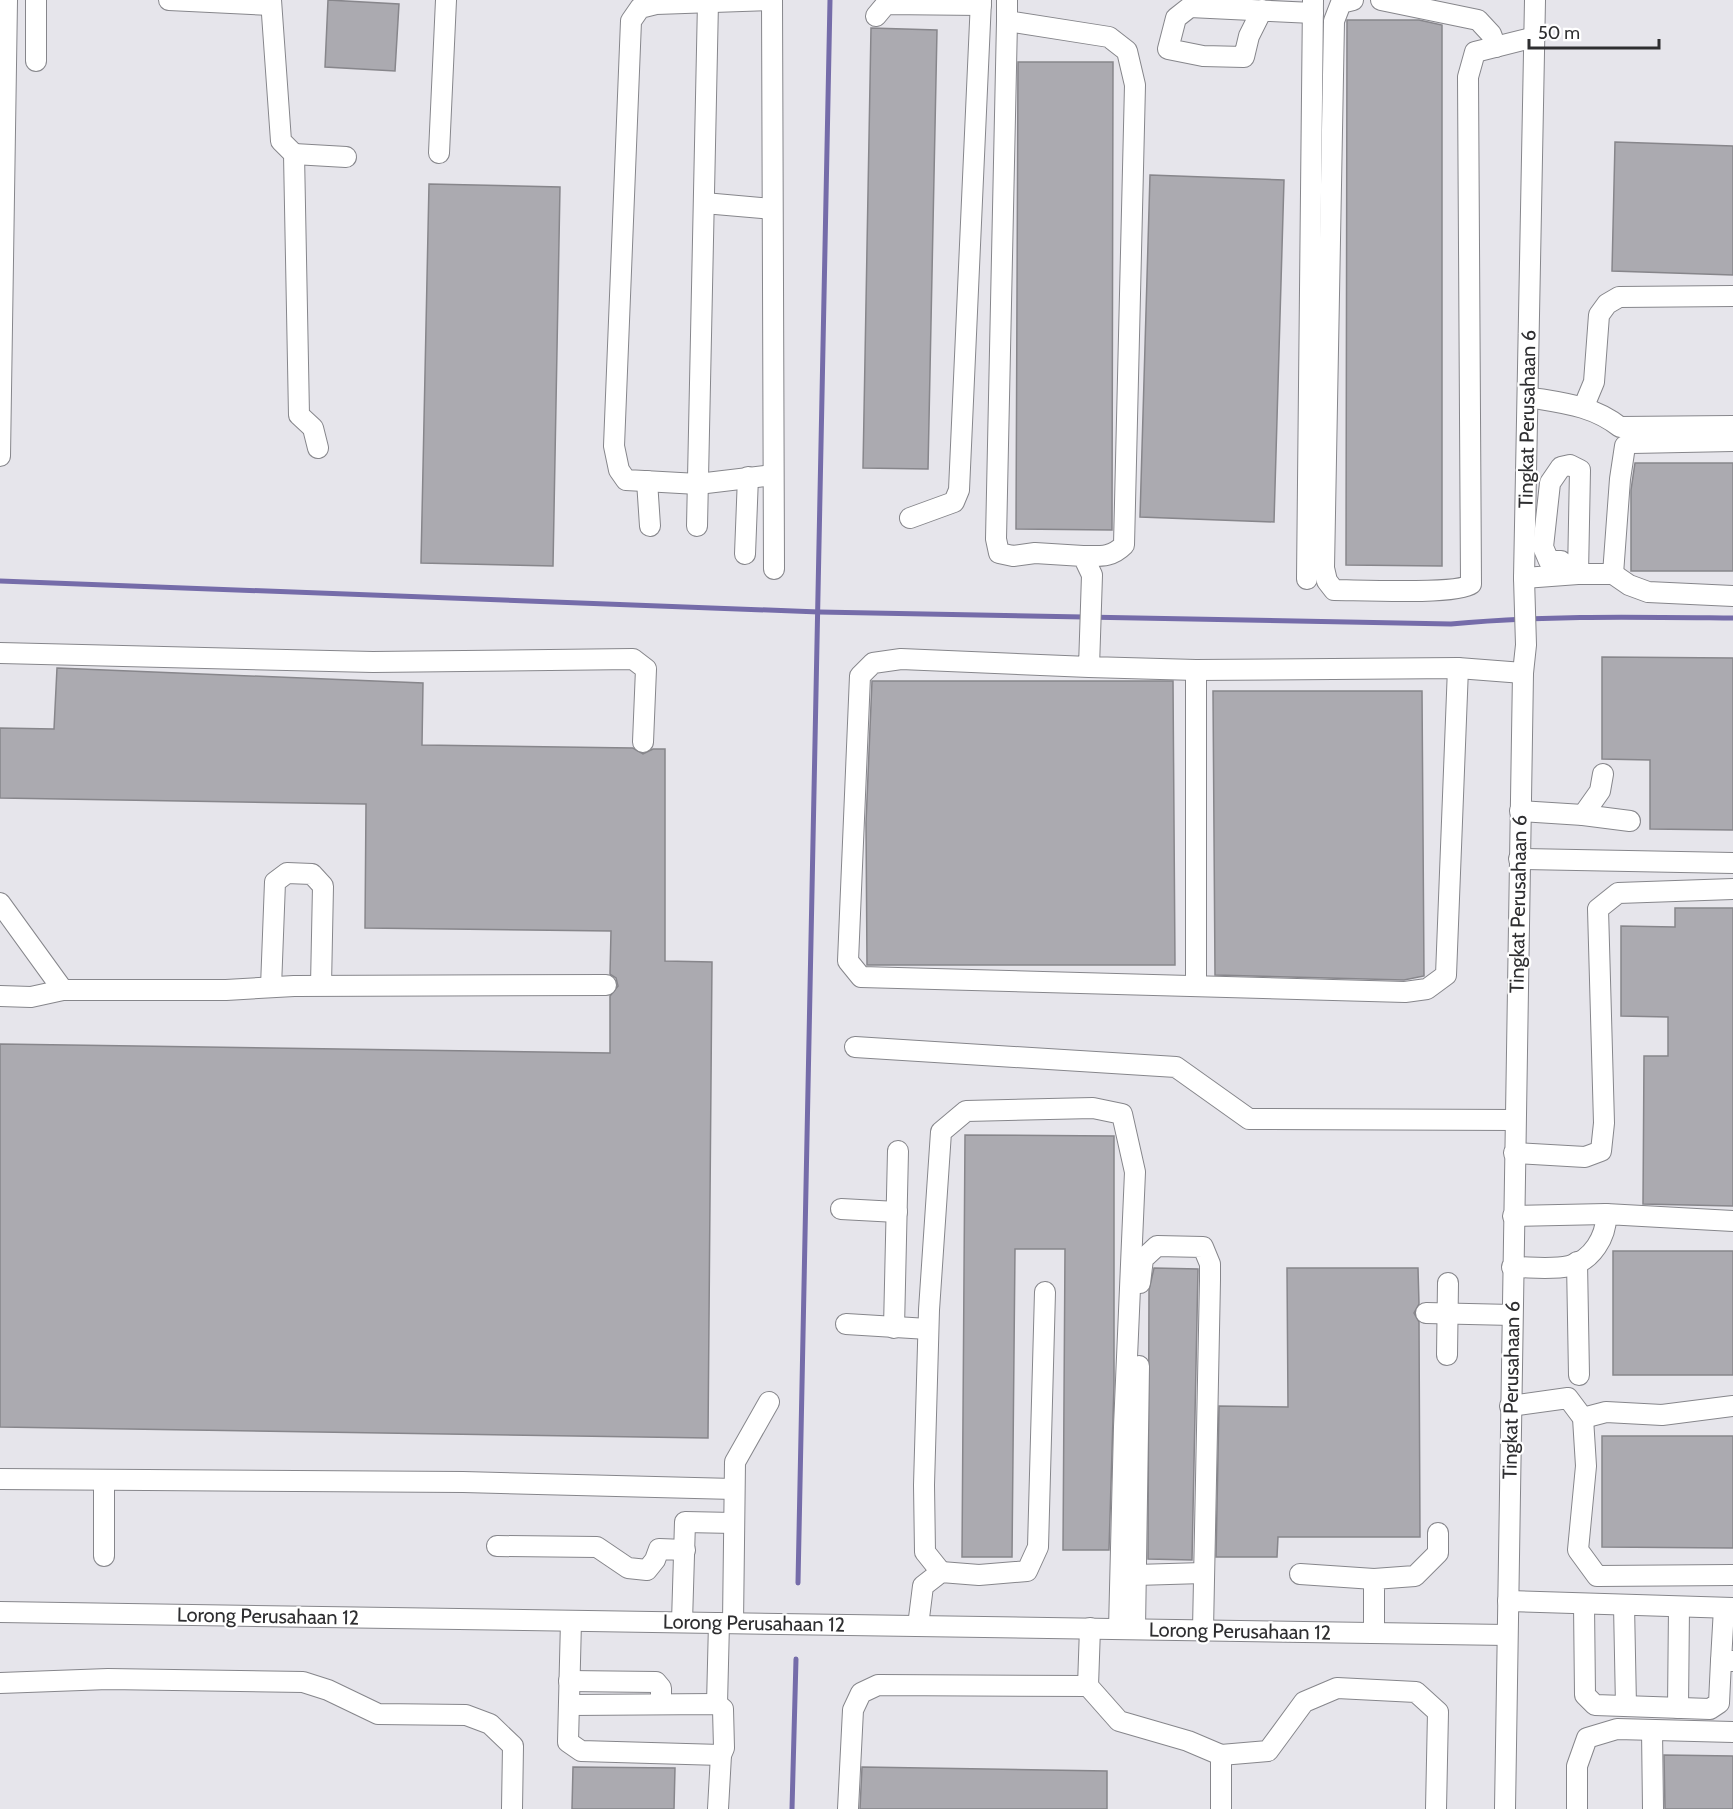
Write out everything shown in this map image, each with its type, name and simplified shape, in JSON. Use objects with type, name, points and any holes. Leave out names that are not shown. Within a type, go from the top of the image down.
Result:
[{"type":"street","points":[[0,456],[7,0]]},
{"type":"street","points":[[36,0],[36,61]]},
{"type":"street","points":[[169,0],[271,2],[280,141],[294,154],[346,157]]},
{"type":"street","points":[[439,153],[446,0]]},
{"type":"street","points":[[773,475],[698,484],[626,480],[619,470],[614,446],[631,21],[640,9],[656,4],[772,0],[774,568]]},
{"type":"street","points":[[1007,0],[996,539],[999,553],[1013,556],[1035,553],[1106,556],[1115,554],[1124,545],[1135,85],[1127,51],[1109,37],[1007,21]]},
{"type":"street","points":[[1353,0],[1341,3],[1334,21],[1324,568],[1326,581],[1334,590],[1437,590],[1466,588],[1471,584],[1468,77],[1475,52],[1535,36]]},
{"type":"street","points":[[1381,0],[1478,20],[1491,34],[1496,47]]},
{"type":"street","name":"Tingkat Perusahaan 6","points":[[1505,1809],[1514,1120],[1523,673],[1526,645],[1524,578],[1535,0]]},
{"type":"street","points":[[696,525],[708,3]]},
{"type":"street","points":[[876,16],[886,4],[981,3],[958,490],[954,502],[910,518]]},
{"type":"street","points":[[1262,10],[1249,36],[1244,57],[1203,56],[1168,48],[1176,18],[1191,7],[1262,10],[1313,6],[1307,579]]},
{"type":"street","points":[[294,154],[299,415],[313,428],[318,448]]},
{"type":"street","points":[[704,204],[772,209]]},
{"type":"street","points":[[1584,406],[1594,382],[1599,315],[1607,304],[1619,297],[1733,296]]},
{"type":"street","points":[[1528,397],[1584,406],[1605,416],[1620,427],[1733,426]]},
{"type":"street","points":[[1613,574],[1620,479],[1625,446],[1632,443],[1733,441]]},
{"type":"street","points":[[1561,561],[1549,561],[1543,547],[1550,483],[1561,467],[1570,465],[1580,470],[1578,574]]},
{"type":"street","points":[[745,554],[748,477]]},
{"type":"street","points":[[647,481],[650,526]]},
{"type":"street","points":[[1083,556],[1092,576],[1089,667]]},
{"type":"street","points":[[1524,578],[1613,574],[1629,585],[1648,592],[1733,596]]},
{"type":"street","points":[[0,653],[374,662],[633,659],[646,669],[643,742]]},
{"type":"street","points":[[1458,668],[1446,975],[1427,989],[1405,992],[861,977],[848,961],[860,676],[873,663],[901,659],[1196,670],[1458,668],[1523,673]]},
{"type":"street","points":[[1196,670],[1196,986]]},
{"type":"street","points":[[1583,815],[1600,791],[1603,774]]},
{"type":"street","points":[[1520,812],[1583,815],[1630,821]]},
{"type":"street","points":[[1519,859],[1733,862]]},
{"type":"street","points":[[271,987],[275,882],[287,873],[312,874],[323,886],[321,985]]},
{"type":"street","points":[[1514,1153],[1585,1157],[1601,1150],[1604,1123],[1598,909],[1618,893],[1733,889]]},
{"type":"street","points":[[0,903],[63,990]]},
{"type":"street","points":[[0,996],[31,997],[63,990],[226,990],[321,985],[606,985]]},
{"type":"street","points":[[855,1047],[1176,1067],[1249,1119],[1514,1120]]},
{"type":"street","points":[[941,1572],[926,1552],[928,1329],[941,1132],[966,1111],[1093,1108],[1122,1114],[1136,1172],[1124,1427],[1127,1629]]},
{"type":"street","points":[[894,1328],[898,1151]]},
{"type":"street","points":[[841,1209],[897,1212]]},
{"type":"street","points":[[1512,1267],[1569,1266],[1592,1254],[1606,1227],[1606,1214]]},
{"type":"street","points":[[1513,1216],[1606,1214],[1733,1221]]},
{"type":"street","points":[[1127,1629],[1136,1575],[1140,1279],[1143,1258],[1157,1246],[1203,1247],[1210,1264],[1203,1630]]},
{"type":"street","points":[[1577,1262],[1579,1375]]},
{"type":"street","points":[[1447,1355],[1448,1283]]},
{"type":"street","points":[[918,1626],[923,1586],[941,1572],[979,1575],[1027,1571],[1038,1547],[1045,1292]]},
{"type":"street","points":[[1426,1313],[1512,1315]]},
{"type":"street","points":[[846,1324],[928,1329]]},
{"type":"street","points":[[1510,1406],[1568,1398],[1583,1418],[1586,1466],[1578,1550],[1597,1576],[1733,1575]]},
{"type":"street","points":[[717,1704],[734,1523],[735,1462],[769,1402]]},
{"type":"street","points":[[1583,1418],[1606,1412],[1662,1415],[1733,1406]]},
{"type":"street","points":[[0,1479],[463,1482],[734,1489]]},
{"type":"street","points":[[104,1480],[104,1556]]},
{"type":"street","points":[[682,1622],[685,1521],[734,1523]]},
{"type":"street","points":[[1300,1574],[1374,1579],[1415,1576],[1438,1553],[1438,1533]]},
{"type":"street","points":[[497,1545],[597,1547],[628,1568],[647,1570],[655,1560],[659,1549],[685,1550]]},
{"type":"street","points":[[1136,1575],[1203,1573]]},
{"type":"street","points":[[1374,1579],[1374,1633]]},
{"type":"street","points":[[1508,1601],[1728,1608],[1727,1661],[1719,1703],[1710,1709],[1595,1705],[1586,1695],[1584,1604]]},
{"type":"street","points":[[1624,1605],[1626,1706]]},
{"type":"street","points":[[1678,1708],[1679,1606]]},
{"type":"street","name":"Lorong Perusahaan 12","points":[[0,1612],[1507,1635]]},
{"type":"street","points":[[571,1621],[568,1742],[580,1751],[721,1755]]},
{"type":"street","points":[[1090,1628],[1088,1686],[1119,1721],[1188,1741],[1221,1755],[1268,1751],[1304,1702],[1337,1688],[1416,1692],[1438,1712],[1436,1809]]},
{"type":"street","points":[[0,1683],[108,1679],[303,1682],[328,1690],[378,1714],[466,1714],[490,1724],[513,1746],[512,1809]]},
{"type":"street","points":[[569,1681],[656,1682],[661,1688],[661,1704]]},
{"type":"street","points":[[848,1809],[853,1710],[861,1692],[878,1685],[1088,1686]]},
{"type":"street","points":[[568,1705],[717,1704],[723,1709],[724,1748],[721,1755],[718,1809]]},
{"type":"street","points":[[1576,1809],[1577,1766],[1587,1738],[1617,1729],[1733,1732]]},
{"type":"street","points":[[1652,1730],[1653,1809]]},
{"type":"street","points":[[1221,1755],[1221,1809]]},
{"type":"building","points":[[328,0],[399,4],[395,71],[325,67]]},
{"type":"building","points":[[1347,20],[1419,20],[1442,25],[1442,566],[1346,565]]},
{"type":"building","points":[[871,28],[937,30],[928,469],[863,468]]},
{"type":"building","points":[[1018,62],[1113,62],[1112,530],[1016,529]]},
{"type":"building","points":[[1615,142],[1733,146],[1733,275],[1612,271]]},
{"type":"building","points":[[1150,175],[1284,180],[1274,522],[1140,517]]},
{"type":"building","points":[[429,184],[560,187],[553,566],[421,563]]},
{"type":"building","points":[[1635,463],[1733,463],[1733,571],[1631,571],[1631,490]]},
{"type":"building","points":[[1602,657],[1733,658],[1733,830],[1650,829],[1650,760],[1602,759]]},
{"type":"building","points":[[57,668],[423,683],[422,745],[633,748],[643,754],[653,749],[665,749],[665,961],[712,962],[708,1438],[0,1427],[0,1044],[610,1053],[610,996],[618,986],[616,978],[610,974],[611,931],[365,928],[366,804],[0,798],[0,728],[54,729]]},
{"type":"building","points":[[872,681],[1173,681],[1175,965],[867,965],[866,823]]},
{"type":"building","points":[[1213,691],[1422,691],[1424,976],[1404,980],[1215,975]]},
{"type":"building","points":[[1675,908],[1733,908],[1733,1206],[1643,1204],[1644,1056],[1668,1056],[1668,1017],[1621,1016],[1621,926],[1675,927]]},
{"type":"building","points":[[965,1135],[1114,1136],[1114,1385],[1109,1550],[1063,1550],[1065,1249],[1015,1249],[1012,1557],[962,1557]]},
{"type":"building","points":[[1613,1251],[1733,1251],[1733,1375],[1613,1375]]},
{"type":"building","points":[[1154,1268],[1198,1269],[1192,1560],[1148,1559],[1149,1290]]},
{"type":"building","points":[[1287,1268],[1418,1268],[1419,1304],[1414,1313],[1419,1322],[1420,1537],[1278,1537],[1277,1557],[1216,1557],[1219,1406],[1288,1407]]},
{"type":"building","points":[[1602,1436],[1733,1436],[1733,1548],[1602,1547]]},
{"type":"building","points":[[1664,1755],[1733,1756],[1733,1809],[1665,1809]]},
{"type":"building","points":[[573,1767],[675,1768],[674,1809],[572,1809]]},
{"type":"building","points":[[862,1767],[1107,1771],[1107,1809],[860,1809]]},
{"type":"waterway","points":[[798,1583],[830,0]]},
{"type":"waterway","points":[[0,581],[819,612],[1451,624],[1557,618],[1733,618]]},
{"type":"waterway","points":[[792,1809],[796,1659]]}]
